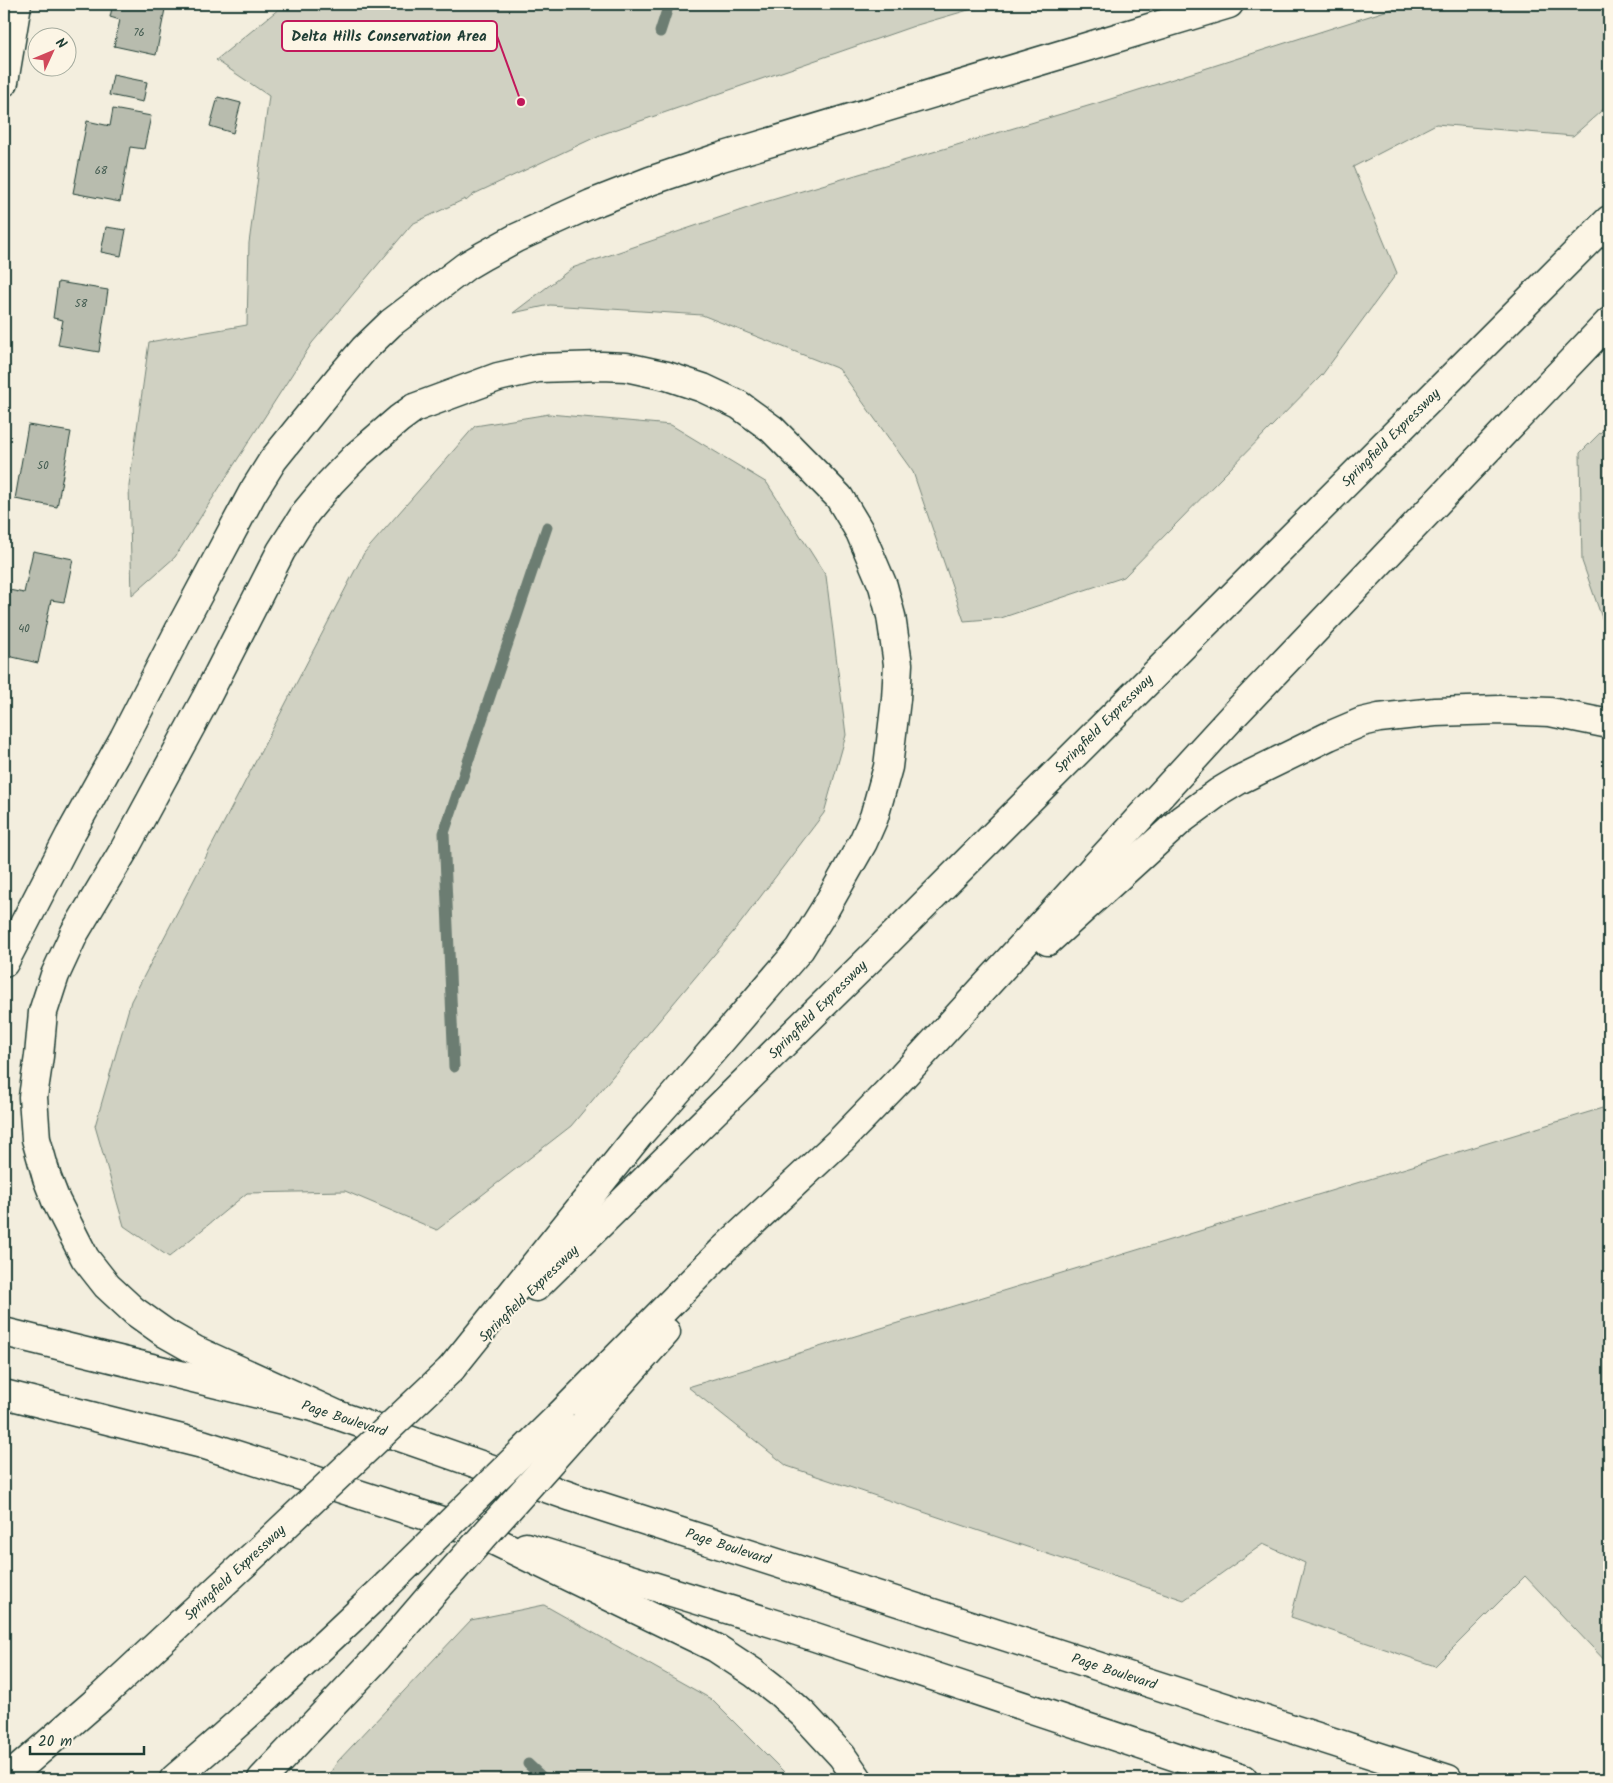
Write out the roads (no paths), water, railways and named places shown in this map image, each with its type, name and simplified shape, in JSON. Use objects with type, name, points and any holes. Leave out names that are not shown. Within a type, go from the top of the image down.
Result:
[{"type":"main road","points":[[4,82],[17,4]]},
{"type":"main road","points":[[4,963],[253,492],[273,460],[358,356],[406,312],[466,266],[516,238],[591,204],[650,181],[718,158],[1229,4]]},
{"type":"main road","name":"Springfield Expressway","points":[[7,1779],[100,1698],[451,1370],[880,950],[1609,220]]},
{"type":"main road","points":[[262,1779],[378,1657],[432,1594],[571,1420],[724,1250],[819,1161],[902,1077],[1233,716],[1609,322]]},
{"type":"main road","points":[[340,1416],[195,1350],[165,1333],[134,1311],[107,1286],[86,1258],[69,1228],[47,1178],[36,1139],[33,1097],[46,999],[75,932],[124,850],[205,700],[281,551],[306,512],[356,456],[414,408],[498,377],[538,368],[579,366],[626,367],[648,371],[703,388],[750,412],[772,429],[839,497],[850,514],[876,568],[891,616],[898,664],[888,767],[874,817],[863,842],[800,949],[638,1136],[451,1370]]},
{"type":"main road","points":[[933,1043],[1181,820],[1239,780],[1329,736],[1362,722],[1379,718],[1435,712],[1525,710],[1550,712],[1609,724]]},
{"type":"main road","name":"Page Boulevard","points":[[4,1332],[340,1416],[572,1497],[1448,1779]]},
{"type":"main road","points":[[4,1394],[202,1444],[474,1531],[782,1626],[1243,1779]]},
{"type":"main road","points":[[174,1779],[317,1652],[387,1585],[571,1420]]},
{"type":"main road","points":[[474,1531],[716,1648],[761,1678],[798,1710],[829,1741],[858,1779]]},
{"type":"waterway","points":[[660,32],[669,4]]},
{"type":"waterway","points":[[454,1067],[444,833],[547,527]]},
{"type":"waterway","points":[[528,1764],[544,1779]]},
{"type":"place","name":"Delta Hills Conservation Area","points":[[521,102]]}]
